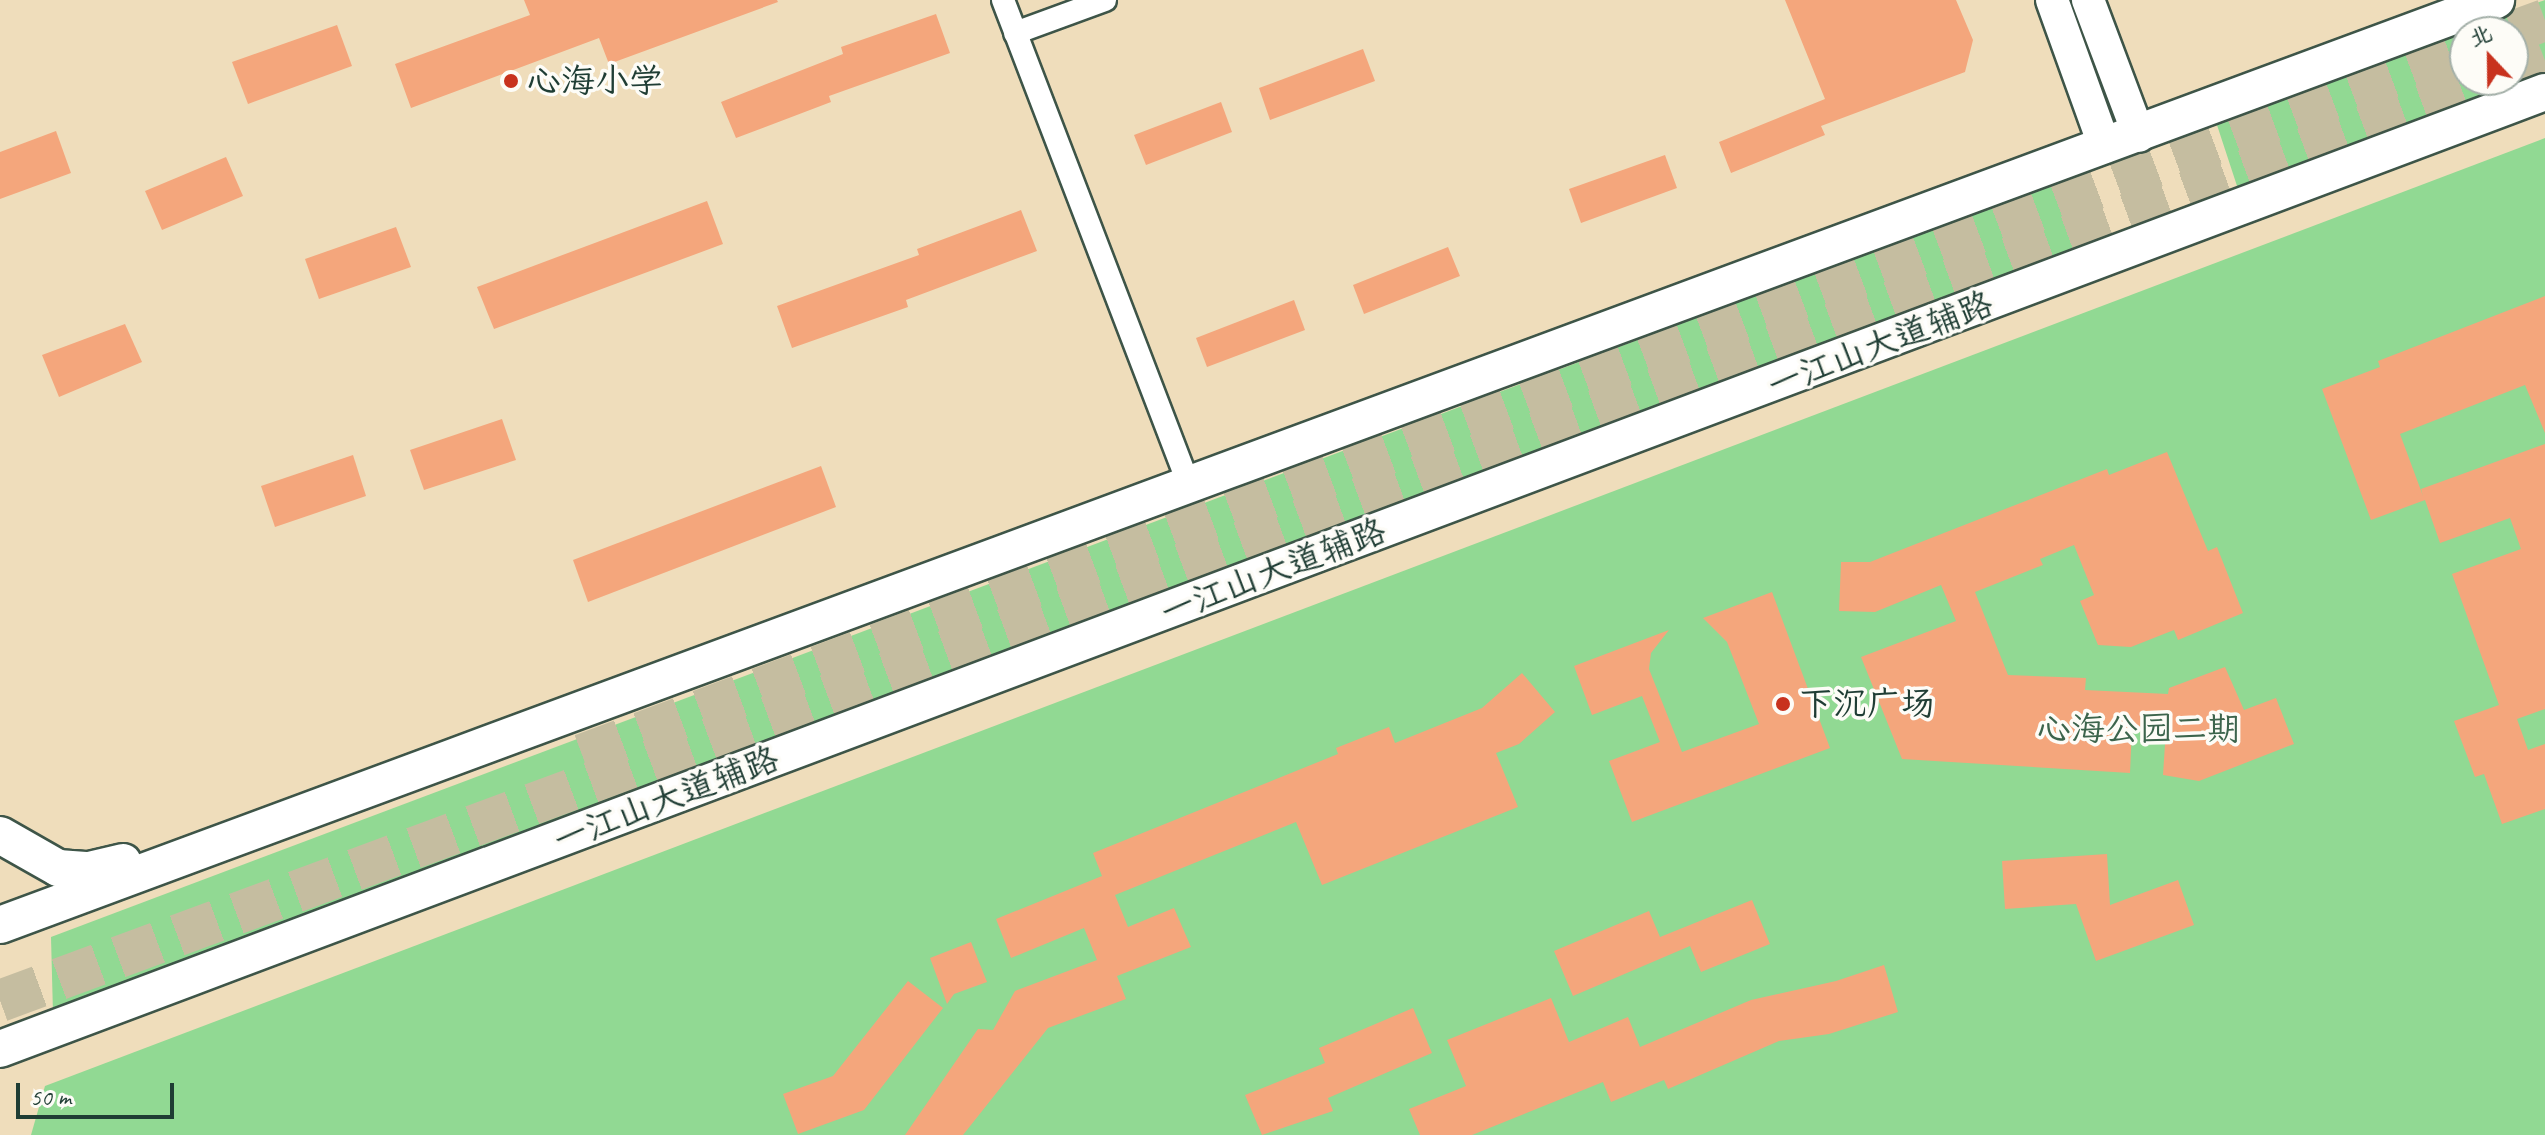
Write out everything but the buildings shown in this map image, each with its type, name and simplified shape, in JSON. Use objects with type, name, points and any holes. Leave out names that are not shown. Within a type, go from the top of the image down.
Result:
[{"type":"main road","points":[[2052,0],[2122,141]]},
{"type":"main road","points":[[2088,0],[2122,141]]},
{"type":"main road","points":[[0,925],[2496,0]]},
{"type":"main road","name":"一江山大道辅路","points":[[0,1049],[2545,92]]},
{"type":"main road","points":[[0,835],[42,863],[89,870],[373,785]]},
{"type":"street","points":[[1003,0],[1189,485]]},
{"type":"street","points":[[1015,33],[1105,0]]},
{"type":"green space","points":[[2545,0],[2545,76],[2529,82],[2529,16],[2502,16]]},
{"type":"green space","points":[[2449,36],[2449,96],[2492,96],[2239,192],[2216,122]]},
{"type":"green space","name":"心海公园二期","points":[[2545,138],[2545,1135],[31,1135],[45,1086]]},
{"type":"green space","points":[[2052,184],[2075,253],[53,1014],[51,937]]},
{"type":"tunnel","points":[[2529,26],[2545,20]]},
{"type":"tunnel","points":[[582,755],[2449,56]]},
{"type":"tunnel","points":[[2529,66],[2545,60]]},
{"type":"tunnel","points":[[0,1001],[2449,96]]},
{"type":"place","name":"心海小学","points":[[511,81]]},
{"type":"place","name":"下沉广场","points":[[1783,704]]}]
